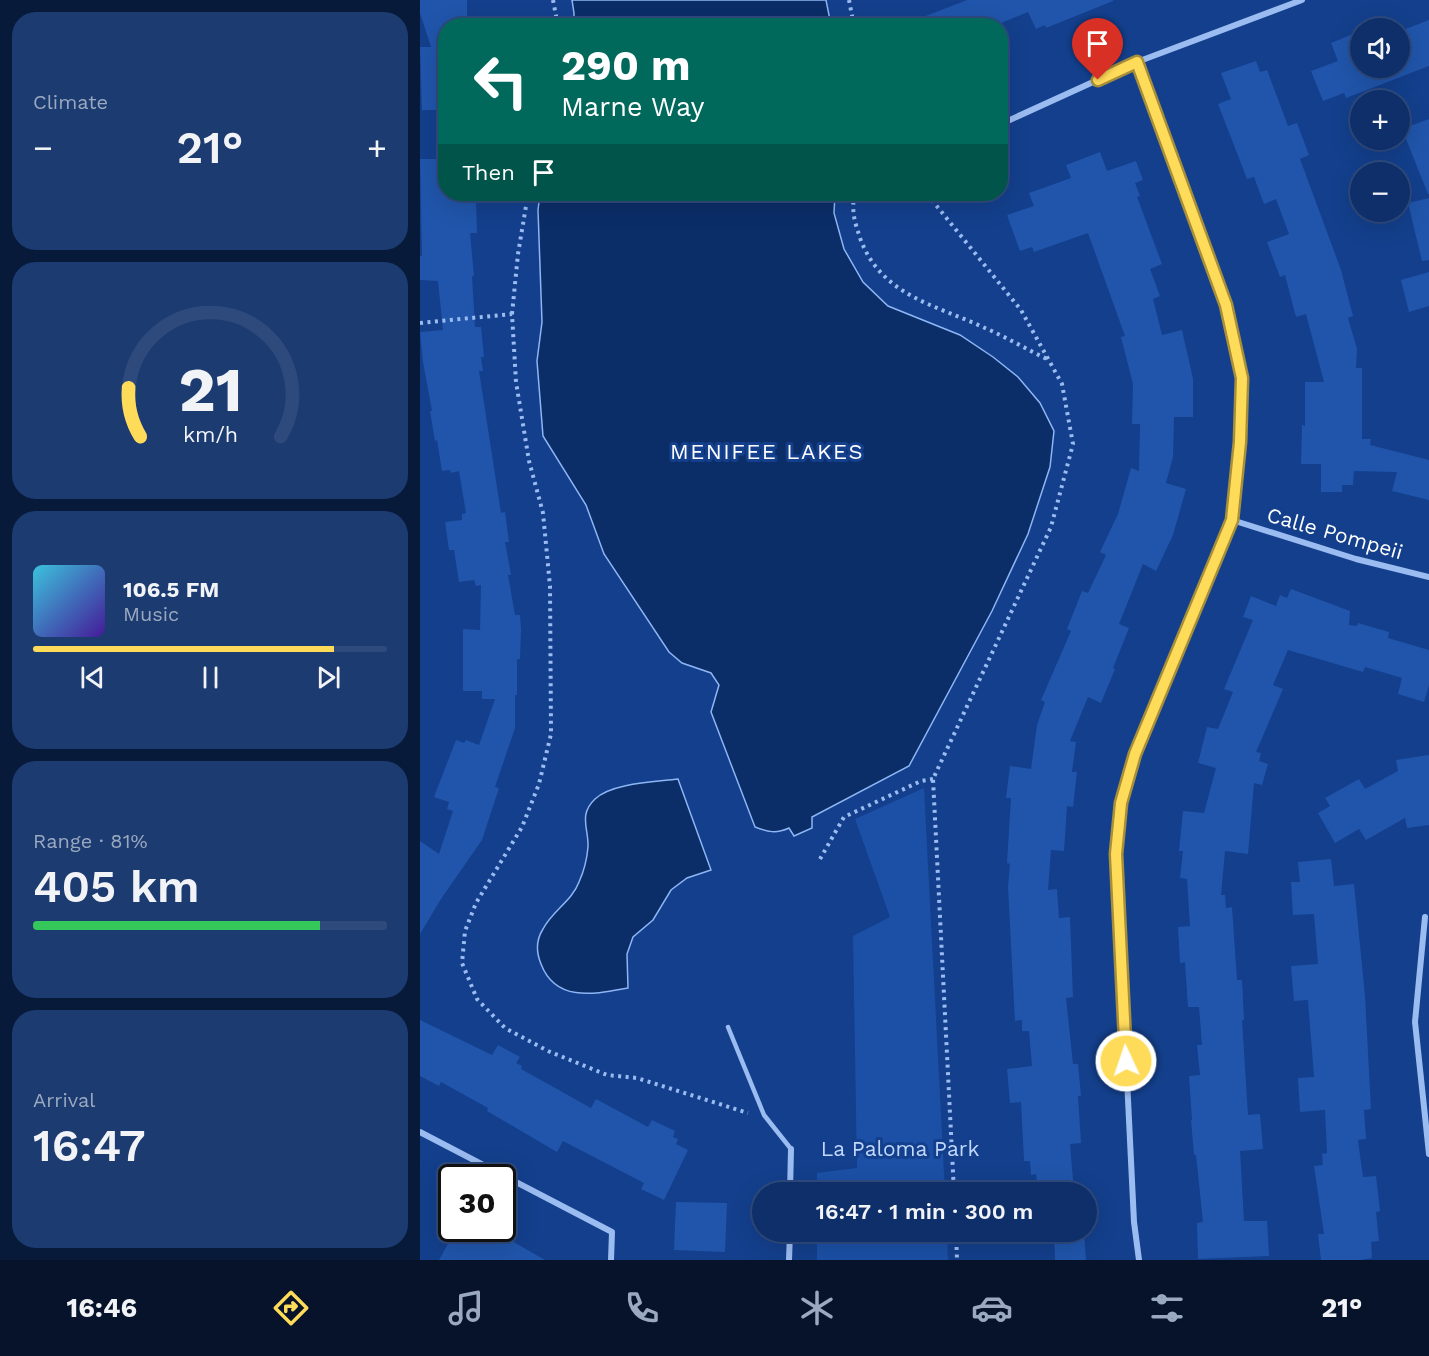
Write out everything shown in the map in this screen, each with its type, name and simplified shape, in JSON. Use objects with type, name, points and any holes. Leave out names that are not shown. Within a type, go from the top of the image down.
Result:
[{"type":"street","points":[[1008,121],[1137,62],[1302,0]]},
{"type":"street","points":[[1137,62],[1226,305],[1242,378],[1240,442],[1232,520],[1135,754],[1121,803],[1116,866],[1134,1222],[1139,1260]]},
{"type":"street","name":"Calle Pompeii","points":[[1232,520],[1356,559],[1429,577]]},
{"type":"street","points":[[1425,917],[1415,1022],[1426,1095],[1429,1154]]},
{"type":"street","points":[[420,1132],[612,1232],[611,1260]]},
{"type":"street","points":[[790,1149],[790,1182]]},
{"type":"street","points":[[789,1260],[790,1242]]},
{"type":"lane","points":[[728,1027],[764,1115],[790,1149]]},
{"type":"path","points":[[553,0],[556,18]]},
{"type":"path","points":[[849,0],[852,18]]},
{"type":"path","points":[[527,201],[518,254],[512,314],[516,382],[529,461],[543,513],[550,586],[551,734],[539,784],[522,827],[476,903],[465,932],[462,963],[477,999],[505,1028],[548,1051],[607,1075],[637,1078],[748,1113]]},
{"type":"path","points":[[853,201],[852,213],[866,254],[887,280],[920,302],[985,327],[1049,360]]},
{"type":"path","points":[[933,201],[1021,310],[1062,384],[1073,444],[1050,527],[933,779],[953,1182]]},
{"type":"path","points":[[420,323],[512,314]]},
{"type":"path","points":[[820,859],[844,817],[921,781],[933,779]]},
{"type":"path","points":[[956,1242],[957,1260]]},
{"type":"green space","name":"La Paloma Park","points":[[924,788],[944,1182],[817,1182],[817,1173],[857,1168],[853,936],[890,917],[855,819]]},
{"type":"green space","points":[[817,1242],[947,1242],[948,1260],[817,1260]]},
{"type":"shaded area","points":[[572,0],[826,0],[830,18],[574,18]]},
{"type":"shaded area","points":[[539,201],[835,201],[834,213],[844,249],[863,282],[888,306],[960,335],[993,357],[1018,377],[1040,403],[1054,431],[1050,467],[1028,534],[992,611],[909,766],[812,817],[812,828],[794,836],[789,828],[772,832],[755,827],[711,712],[719,685],[711,673],[682,663],[669,652],[604,554],[586,505],[543,436],[537,361],[542,322]]},
{"type":"shaded area","points":[[678,779],[711,870],[687,878],[671,890],[653,920],[633,937],[627,954],[628,988],[578,993],[556,985],[541,964],[538,942],[551,917],[572,895],[581,878],[588,851],[586,816],[590,805],[603,794],[623,786]]},
{"type":"building","points":[[420,0],[467,0],[467,18],[438,18],[438,110],[422,110],[420,47],[431,47],[420,13]]},
{"type":"building","points":[[967,0],[1113,0],[1046,28],[1045,25],[1036,29],[1028,12],[1008,20],[1008,18],[920,18]]},
{"type":"building","points":[[1429,20],[1429,66],[1410,73],[1410,27]]},
{"type":"building","points":[[1350,35],[1350,78],[1398,78],[1367,90],[1350,90],[1350,96],[1346,98],[1344,93],[1323,101],[1311,71],[1338,61],[1331,43]]},
{"type":"building","points":[[1256,61],[1260,72],[1267,70],[1288,126],[1297,123],[1309,155],[1300,159],[1341,270],[1353,316],[1348,318],[1357,349],[1356,368],[1362,368],[1362,439],[1371,439],[1370,445],[1429,460],[1429,500],[1392,491],[1397,472],[1354,471],[1353,485],[1342,485],[1342,492],[1321,492],[1321,464],[1301,464],[1302,425],[1305,426],[1305,382],[1324,382],[1306,314],[1296,317],[1285,275],[1280,277],[1267,242],[1289,234],[1276,199],[1264,204],[1254,177],[1247,179],[1218,104],[1231,99],[1221,73]]},
{"type":"building","points":[[1429,119],[1429,194],[1410,149],[1410,126]]},
{"type":"building","points":[[1100,152],[1107,171],[1136,161],[1143,180],[1135,183],[1140,196],[1137,197],[1162,264],[1150,269],[1160,296],[1153,299],[1162,335],[1182,330],[1193,379],[1193,417],[1174,417],[1173,457],[1166,483],[1186,489],[1173,535],[1156,571],[1143,564],[1119,624],[1129,628],[1101,703],[1088,697],[1070,741],[1076,742],[1072,772],[1077,772],[1073,807],[1067,806],[1064,851],[1051,850],[1048,890],[1057,889],[1059,918],[1070,917],[1073,997],[1066,998],[1073,1064],[1078,1064],[1081,1143],[1070,1144],[1073,1182],[1037,1182],[1036,1174],[1031,1175],[1030,1161],[1024,1161],[1021,1102],[1010,1103],[1007,1069],[1032,1066],[1029,1031],[1022,1031],[1022,1020],[1015,1021],[1008,887],[1010,864],[1007,863],[1011,798],[1006,798],[1010,766],[1031,769],[1037,725],[1045,702],[1041,700],[1071,631],[1067,629],[1082,591],[1088,593],[1106,555],[1100,552],[1118,514],[1131,468],[1139,471],[1140,424],[1132,424],[1133,384],[1121,337],[1125,336],[1088,233],[1034,252],[1032,247],[1020,251],[1007,215],[1034,206],[1029,193],[1071,178],[1066,165]]},
{"type":"building","points":[[420,159],[438,159],[438,201],[476,201],[477,233],[470,233],[475,327],[481,327],[484,357],[481,357],[483,371],[479,371],[501,513],[505,512],[509,542],[505,542],[511,575],[508,575],[515,615],[520,615],[521,629],[520,659],[517,659],[515,728],[495,787],[499,788],[482,840],[420,934],[420,841],[439,854],[453,811],[447,809],[449,802],[434,797],[456,740],[464,743],[466,740],[479,745],[495,699],[482,699],[482,691],[463,691],[463,629],[480,630],[481,585],[476,586],[474,580],[459,582],[454,550],[449,550],[445,522],[462,520],[462,514],[466,513],[459,471],[451,473],[450,470],[442,471],[437,440],[435,441],[420,332],[443,330],[438,281],[420,280],[420,256],[422,256]]},
{"type":"building","points":[[1429,198],[1429,260],[1422,261],[1410,203]]},
{"type":"building","points":[[1429,272],[1429,306],[1409,312],[1401,280]]},
{"type":"building","points":[[1291,589],[1350,611],[1349,625],[1357,626],[1358,623],[1389,632],[1388,638],[1429,650],[1429,685],[1424,702],[1398,694],[1402,678],[1365,667],[1363,672],[1288,650],[1273,685],[1283,689],[1256,752],[1261,753],[1259,761],[1268,764],[1262,785],[1254,783],[1248,854],[1225,851],[1221,895],[1225,895],[1226,908],[1232,907],[1237,980],[1242,980],[1248,1115],[1260,1114],[1263,1149],[1240,1151],[1244,1221],[1267,1221],[1269,1256],[1198,1259],[1197,1223],[1203,1222],[1196,1155],[1194,1155],[1189,1076],[1200,1075],[1197,1045],[1202,1045],[1199,1007],[1188,1007],[1185,962],[1180,963],[1178,927],[1190,926],[1187,879],[1180,878],[1183,851],[1179,851],[1183,811],[1204,813],[1216,768],[1198,763],[1207,727],[1218,729],[1233,692],[1224,689],[1253,620],[1243,617],[1251,596],[1276,606],[1280,595],[1287,598]]},
{"type":"building","points":[[1429,755],[1429,825],[1407,828],[1405,818],[1366,840],[1359,829],[1335,843],[1318,813],[1330,806],[1325,798],[1359,779],[1365,789],[1398,771],[1396,760]]},
{"type":"building","points":[[1331,859],[1334,886],[1354,884],[1365,996],[1371,1109],[1364,1110],[1366,1139],[1358,1140],[1363,1177],[1376,1176],[1380,1211],[1376,1212],[1379,1241],[1371,1242],[1372,1258],[1361,1260],[1321,1260],[1318,1234],[1324,1234],[1314,1166],[1323,1165],[1322,1154],[1327,1153],[1325,1110],[1300,1112],[1298,1078],[1314,1077],[1308,1000],[1294,1001],[1291,966],[1318,964],[1314,914],[1293,915],[1291,882],[1300,882],[1298,862]]},
{"type":"building","points":[[420,1020],[492,1055],[498,1045],[520,1057],[516,1063],[522,1066],[521,1069],[591,1108],[596,1099],[648,1127],[652,1120],[675,1131],[673,1137],[678,1139],[676,1144],[688,1150],[664,1200],[641,1189],[644,1183],[563,1141],[557,1152],[487,1111],[488,1108],[441,1082],[439,1086],[420,1076]]},
{"type":"building","points":[[676,1202],[727,1203],[725,1252],[674,1250]]},
{"type":"building","points":[[449,1242],[514,1242],[545,1260],[439,1260]]},
{"type":"building","points":[[1054,1242],[1085,1242],[1086,1260],[1055,1260]]},
{"type":"district","name":"MENIFEE LAKES","points":[[767,451]]},
{"type":"route","points":[[1098,80],[1137,62],[1226,305],[1242,378],[1240,442],[1232,520],[1135,754],[1121,803],[1116,854],[1126,1061]]}]
